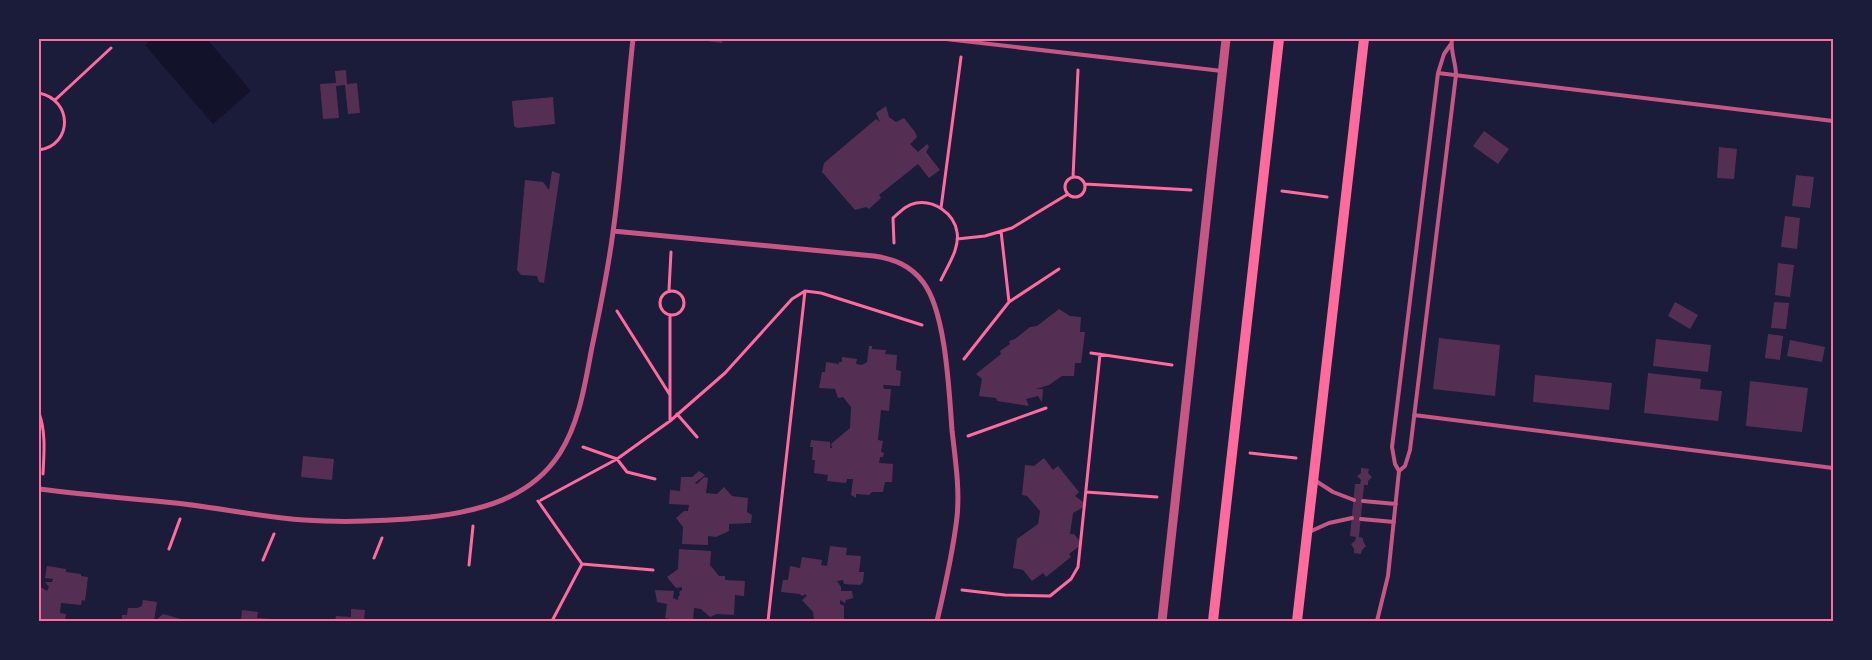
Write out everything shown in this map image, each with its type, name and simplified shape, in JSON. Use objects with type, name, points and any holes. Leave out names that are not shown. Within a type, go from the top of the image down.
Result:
[{"type":"main road","points":[[1213,621],[1279,39]]},
{"type":"main road","points":[[1297,621],[1314,460],[1364,39]]},
{"type":"street","points":[[40,489],[185,504],[303,520],[388,521],[454,514],[478,508],[503,501],[537,480],[559,454],[571,433],[579,408],[604,290],[614,231],[633,39]]},
{"type":"street","points":[[1162,621],[1226,39]]},
{"type":"street","points":[[614,231],[894,259],[911,269],[924,283],[932,301],[941,331],[948,379],[957,482],[957,515],[945,588],[937,621]]},
{"type":"lane","points":[[946,39],[1222,71]]},
{"type":"lane","points":[[1377,621],[1385,591],[1394,522],[1399,472],[1395,464],[1392,447],[1438,73],[1444,54],[1452,39]]},
{"type":"lane","points":[[1399,472],[1405,466],[1408,458],[1456,75],[1456,65],[1451,44]]},
{"type":"lane","points":[[1438,73],[1833,121]]},
{"type":"lane","points":[[1414,415],[1833,468]]},
{"type":"lane","points":[[1313,480],[1332,492],[1354,500]]},
{"type":"lane","points":[[1363,501],[1396,504]]},
{"type":"lane","points":[[1307,533],[1329,523],[1352,518]]},
{"type":"lane","points":[[1361,519],[1394,522]]},
{"type":"path","points":[[941,208],[963,41]]},
{"type":"path","points":[[55,100],[111,48]]},
{"type":"path","points":[[1073,177],[1078,54]]},
{"type":"path","points":[[39,94],[47,95],[55,100],[62,108],[64,118],[64,128],[60,137],[54,144],[39,150]]},
{"type":"path","points":[[957,239],[985,236],[1012,228],[1068,194],[1078,197],[1085,190],[1083,180],[1073,177],[1068,180],[1066,184],[1068,194]]},
{"type":"path","points":[[1085,184],[1209,191]]},
{"type":"path","points":[[1262,188],[1345,200]]},
{"type":"path","points":[[894,259],[893,218],[903,209],[915,204],[928,203],[941,208],[951,218],[957,231],[956,246],[932,301]]},
{"type":"path","points":[[1001,230],[1009,302]]},
{"type":"path","points":[[669,291],[671,236]]},
{"type":"path","points":[[948,379],[1009,302],[1059,269]]},
{"type":"path","points":[[604,290],[670,395]]},
{"type":"path","points":[[669,291],[678,292],[683,296],[685,302],[683,308],[678,313],[670,314],[661,309],[661,296],[669,291]]},
{"type":"path","points":[[530,505],[617,459],[670,422],[725,373],[792,300],[805,291],[821,293],[941,331]]},
{"type":"path","points":[[768,621],[805,291]]},
{"type":"path","points":[[670,314],[670,422]]},
{"type":"path","points":[[1091,353],[1190,368]]},
{"type":"path","points":[[945,588],[1005,595],[1050,596],[1071,579],[1078,567],[1100,354]]},
{"type":"path","points":[[953,441],[1046,408]]},
{"type":"path","points":[[39,413],[42,421],[44,441],[40,489]]},
{"type":"path","points":[[678,414],[697,437]]},
{"type":"path","points":[[559,454],[582,447],[617,459],[627,472],[655,479]]},
{"type":"path","points":[[1232,450],[1314,460]]},
{"type":"path","points":[[1086,492],[1176,498]]},
{"type":"path","points":[[538,502],[582,564],[653,570]]},
{"type":"path","points":[[169,549],[185,504]]},
{"type":"path","points":[[469,566],[473,528],[478,508]]},
{"type":"path","points":[[263,560],[281,517]]},
{"type":"path","points":[[473,528],[481,524]]},
{"type":"path","points":[[552,621],[582,564]]},
{"type":"path","points":[[533,621],[546,621]]},
{"type":"shaded area","points":[[152,39],[207,39],[251,91],[213,124],[145,45]]},
{"type":"building","points":[[693,39],[723,39],[722,43]]},
{"type":"building","points":[[346,70],[347,84],[357,83],[360,113],[348,114],[345,85],[336,86],[339,118],[323,119],[320,84],[336,83],[335,71]]},
{"type":"building","points":[[553,97],[555,124],[517,128],[514,126],[512,101]]},
{"type":"building","points":[[886,106],[889,117],[896,122],[904,118],[915,132],[917,137],[910,144],[918,152],[927,144],[929,147],[926,152],[940,170],[929,178],[918,164],[879,195],[881,198],[869,209],[866,207],[855,210],[822,172],[824,163],[876,119],[880,122],[876,113]]},
{"type":"building","points":[[1484,131],[1509,149],[1498,164],[1473,146]]},
{"type":"building","points":[[1719,147],[1737,149],[1734,179],[1717,178]]},
{"type":"building","points":[[552,171],[560,174],[544,283],[539,282],[537,276],[521,275],[517,270],[525,180],[543,182],[549,190]]},
{"type":"building","points":[[1796,175],[1814,177],[1810,208],[1792,206]]},
{"type":"building","points":[[1785,216],[1800,218],[1797,249],[1781,247]]},
{"type":"building","points":[[1778,263],[1794,265],[1790,297],[1775,295]]},
{"type":"building","points":[[1675,302],[1698,315],[1690,329],[1668,316]]},
{"type":"building","points":[[1774,302],[1789,303],[1786,329],[1771,328]]},
{"type":"building","points":[[1059,309],[1070,316],[1081,317],[1080,332],[1085,332],[1081,363],[1075,363],[1074,376],[1062,376],[1049,385],[1036,389],[1043,389],[1042,402],[1038,396],[1026,399],[1029,406],[979,396],[982,379],[976,374],[1001,354],[1000,351],[1010,344],[1009,341],[1015,339],[1030,327],[1037,326]]},
{"type":"building","points":[[1768,334],[1783,336],[1780,360],[1765,358]]},
{"type":"building","points":[[1439,338],[1500,345],[1495,396],[1433,389]]},
{"type":"building","points":[[1656,339],[1711,345],[1708,372],[1653,366]]},
{"type":"building","points":[[1790,340],[1825,347],[1822,362],[1787,356]]},
{"type":"building","points":[[869,346],[872,346],[872,349],[886,350],[885,354],[897,355],[896,370],[901,371],[900,386],[883,385],[884,389],[891,389],[889,411],[881,410],[878,440],[883,441],[881,452],[884,453],[883,457],[880,457],[879,463],[893,464],[892,482],[885,482],[883,492],[872,492],[869,495],[856,494],[856,498],[851,495],[853,479],[847,479],[846,483],[827,481],[828,475],[814,473],[813,447],[810,447],[811,440],[830,442],[830,448],[832,448],[831,444],[850,428],[851,407],[843,397],[838,398],[835,389],[819,388],[822,372],[825,372],[826,362],[839,364],[839,362],[842,362],[842,357],[857,359],[856,364],[862,365],[867,362]]},
{"type":"building","points":[[1648,373],[1701,379],[1700,389],[1722,391],[1718,421],[1644,413]]},
{"type":"building","points":[[1535,375],[1612,383],[1609,410],[1533,402]]},
{"type":"building","points":[[1750,381],[1808,388],[1802,432],[1746,426]]},
{"type":"building","points":[[303,456],[334,459],[332,480],[301,477]]},
{"type":"building","points":[[1044,458],[1053,470],[1058,466],[1079,492],[1075,496],[1087,505],[1073,513],[1070,534],[1074,534],[1082,544],[1069,554],[1071,557],[1046,577],[1043,573],[1032,581],[1023,570],[1013,568],[1017,539],[1038,524],[1040,511],[1027,496],[1022,495],[1025,465],[1034,466]]},
{"type":"building","points":[[1361,468],[1369,469],[1368,473],[1372,477],[1368,481],[1368,485],[1364,485],[1359,537],[1363,538],[1366,546],[1361,554],[1354,553],[1351,544],[1355,541],[1356,537],[1350,536],[1355,484],[1360,484],[1361,480],[1357,476],[1361,473]]},
{"type":"building","points":[[699,471],[705,475],[695,483],[697,484],[704,477],[708,478],[706,493],[717,494],[724,487],[732,496],[748,498],[747,512],[752,515],[751,523],[729,524],[729,531],[716,537],[708,536],[708,545],[682,544],[683,527],[676,518],[684,511],[688,511],[689,505],[669,504],[670,490],[680,491],[681,477],[692,477]]},
{"type":"building","points":[[830,546],[847,548],[846,555],[861,556],[859,572],[864,572],[863,582],[860,585],[844,584],[843,580],[837,581],[841,591],[852,591],[853,598],[846,600],[845,603],[840,600],[840,604],[844,606],[844,620],[814,621],[813,612],[802,600],[807,596],[805,594],[802,596],[800,594],[781,592],[783,580],[788,580],[790,566],[800,568],[802,557],[822,560],[821,565],[827,566]]},
{"type":"building","points":[[679,549],[711,551],[710,565],[719,576],[725,576],[725,580],[745,581],[744,596],[735,595],[734,615],[717,614],[710,617],[701,609],[694,608],[693,621],[665,618],[667,604],[657,602],[655,590],[674,591],[673,598],[678,600],[682,587],[676,588],[667,577],[678,569]]},
{"type":"building","points":[[47,566],[66,569],[66,572],[88,577],[85,601],[82,600],[81,605],[61,603],[60,613],[66,614],[65,621],[39,621],[39,586],[47,591],[49,587],[45,582],[52,582],[53,579],[45,578]]},
{"type":"building","points":[[143,600],[157,602],[154,621],[122,621],[122,615],[127,615],[128,608],[142,606]]},
{"type":"building","points":[[351,609],[365,610],[364,621],[335,621],[336,616],[351,617]]},
{"type":"building","points":[[242,610],[258,612],[257,618],[272,619],[272,621],[241,621]]},
{"type":"building","points":[[163,614],[181,619],[182,621],[155,621]]}]
